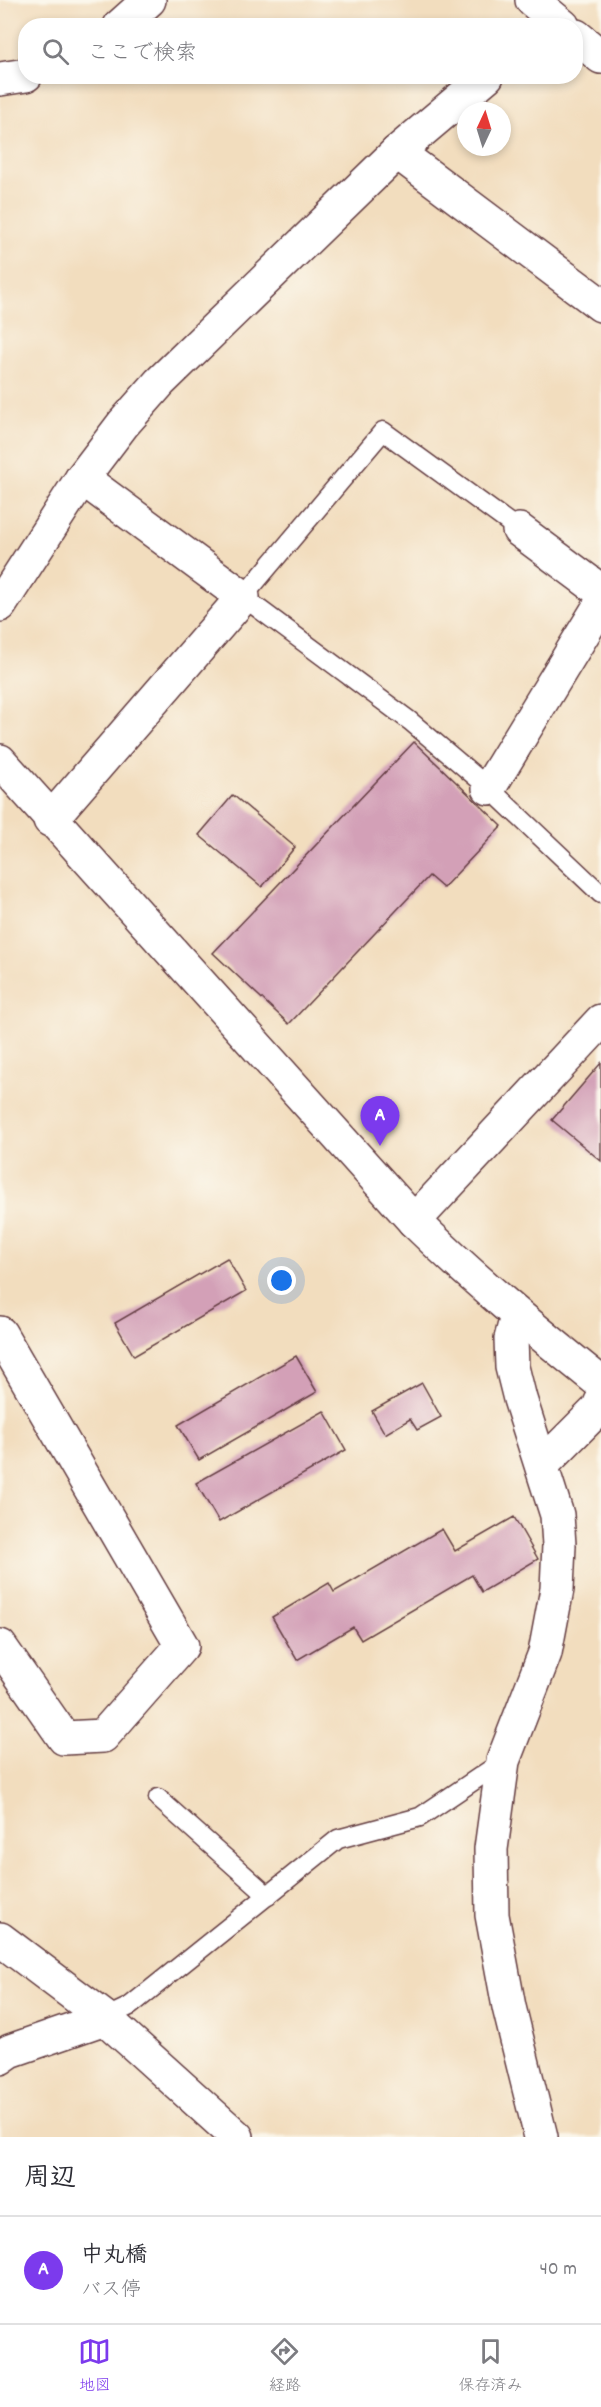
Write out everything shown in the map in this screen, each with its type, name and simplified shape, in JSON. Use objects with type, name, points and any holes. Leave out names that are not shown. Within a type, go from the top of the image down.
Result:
[{"type":"street","points":[[129,18],[149,0]]},
{"type":"street","points":[[583,41],[601,57]]},
{"type":"street","points":[[0,79],[18,76]]},
{"type":"street","points":[[0,605],[81,478],[123,424],[160,382],[397,153],[478,84]]},
{"type":"street","points":[[397,153],[601,305]]},
{"type":"street","points":[[50,820],[243,597],[81,478]]},
{"type":"street","points":[[519,530],[601,591]]},
{"type":"street","points":[[489,788],[601,604]]},
{"type":"street","points":[[0,761],[50,820],[164,942],[414,1221],[517,1316],[601,1383]]},
{"type":"street","points":[[414,1221],[601,1021]]},
{"type":"street","points":[[517,1316],[511,1339],[512,1367],[557,1515],[559,1545],[557,1589],[544,1653],[503,1761],[491,1849],[492,1915],[509,2007],[541,2137]]},
{"type":"street","points":[[0,1646],[64,1738],[103,1736],[182,1646],[4,1351]]},
{"type":"street","points":[[542,1465],[598,1409],[601,1402]]},
{"type":"street","points":[[0,1939],[105,2018],[237,2137]]},
{"type":"street","points":[[0,2058],[10,2052],[105,2018]]},
{"type":"lane","points":[[519,530],[383,431],[243,597],[410,721],[489,788],[601,894]]},
{"type":"lane","points":[[105,2018],[130,2007],[338,1839],[420,1817],[503,1761]]},
{"type":"lane","points":[[158,1798],[268,1896]]},
{"type":"building","points":[[414,742],[502,826],[443,888],[429,876],[289,1024],[213,953]]},
{"type":"building","points":[[233,795],[295,847],[262,887],[199,835]]},
{"type":"building","points":[[601,1063],[601,1161],[552,1120]]},
{"type":"building","points":[[227,1258],[246,1291],[134,1356],[115,1323]]},
{"type":"building","points":[[296,1356],[317,1392],[199,1460],[178,1425]]},
{"type":"building","points":[[422,1383],[441,1417],[417,1430],[410,1419],[385,1434],[372,1411]]},
{"type":"building","points":[[324,1411],[346,1450],[219,1522],[196,1483]]},
{"type":"building","points":[[514,1517],[538,1559],[482,1592],[472,1575],[361,1640],[353,1627],[297,1660],[272,1617],[329,1583],[334,1592],[442,1529],[455,1551]]},
{"type":"place","name":"中丸橋","points":[[380,1146]]}]
